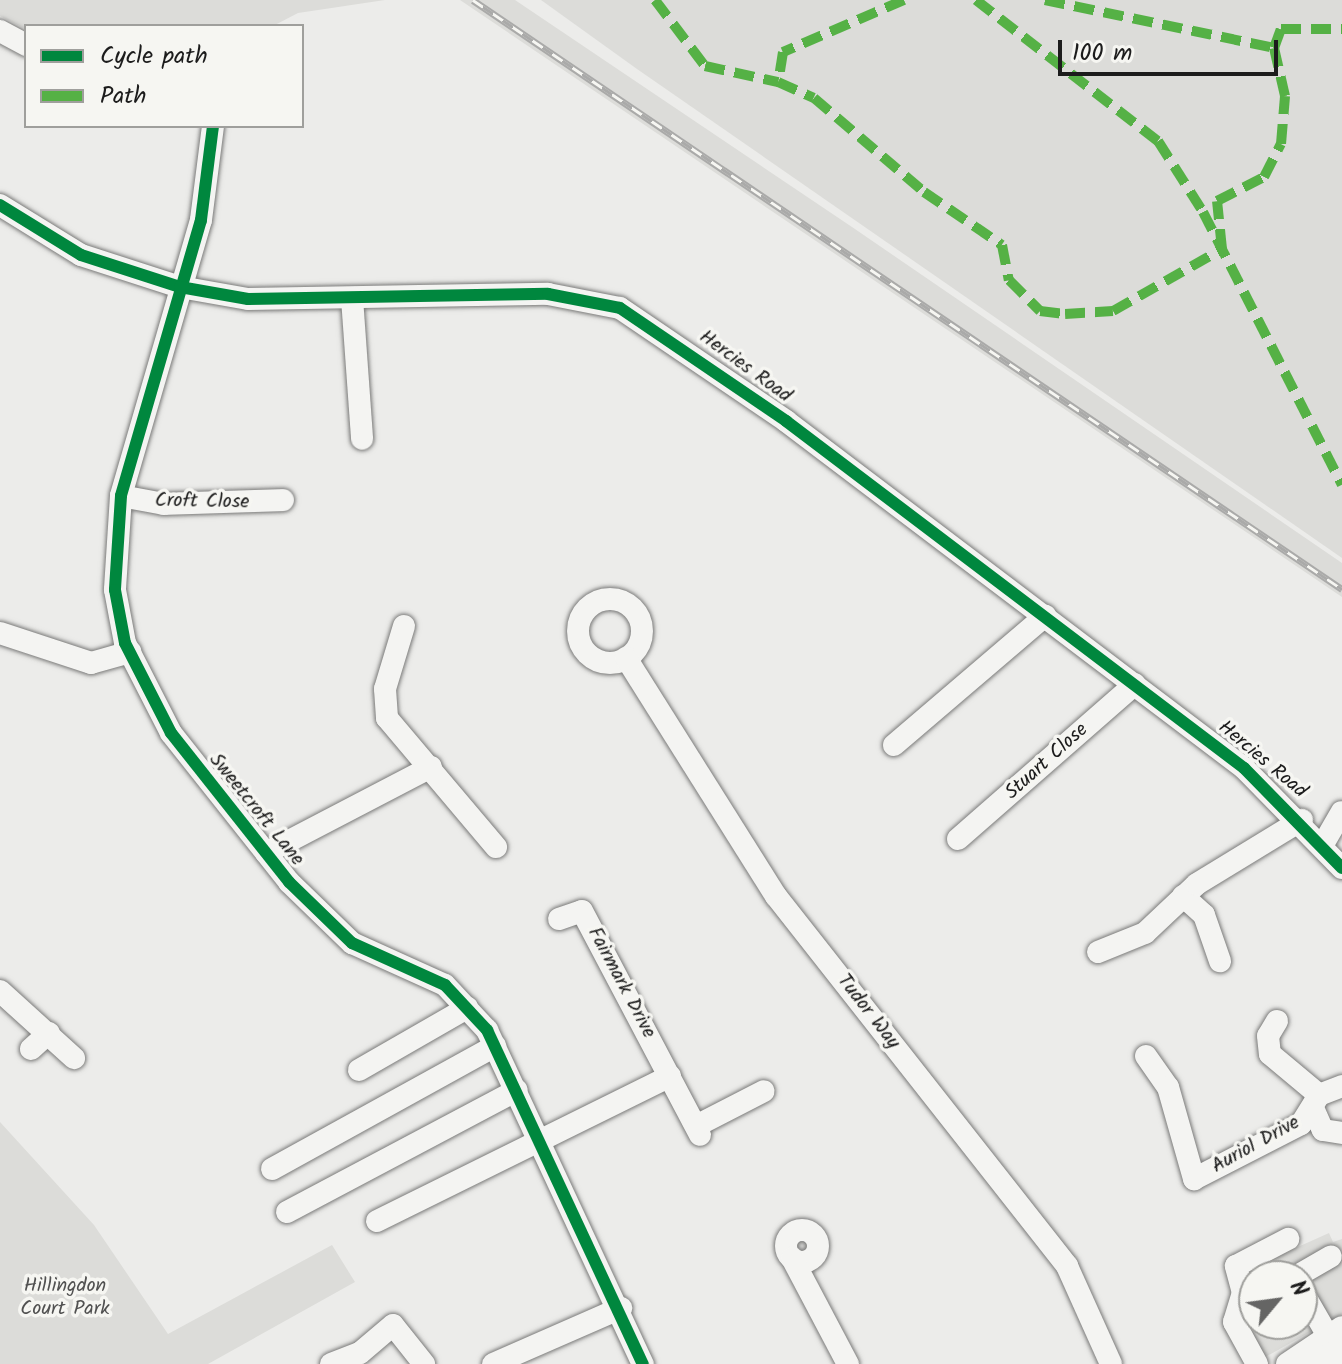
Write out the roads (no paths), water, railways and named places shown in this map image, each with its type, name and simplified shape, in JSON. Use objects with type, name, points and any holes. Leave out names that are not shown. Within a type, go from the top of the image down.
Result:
[{"type":"main road","points":[[1316,1364],[1337,1338]]},
{"type":"street","points":[[0,31],[24,44]]},
{"type":"street","name":"Sweetcroft Lane","points":[[213,128],[212,174],[121,496],[115,590],[130,652],[171,733],[266,853],[352,943],[445,985],[467,1008],[495,1046],[621,1308],[643,1364]]},
{"type":"street","name":"Hercies Road","points":[[0,205],[81,255],[180,287],[248,299],[548,294],[620,308],[786,421],[1135,684],[1302,820],[1342,868]]},
{"type":"street","points":[[352,298],[362,439]]},
{"type":"street","name":"Croft Close","points":[[121,496],[164,504],[283,500]]},
{"type":"street","points":[[894,745],[1045,616]]},
{"type":"street","points":[[404,626],[385,689],[387,718],[496,847]]},
{"type":"street","points":[[0,633],[91,663],[130,652]]},
{"type":"street","name":"Tudor Way","points":[[626,658],[776,896],[1067,1266],[1111,1364]]},
{"type":"street","name":"Stuart Close","points":[[958,839],[1135,684]]},
{"type":"street","points":[[266,853],[431,767]]},
{"type":"street","points":[[1322,846],[1342,812]]},
{"type":"street","points":[[1098,952],[1145,933],[1183,896],[1302,820]]},
{"type":"street","points":[[1183,896],[1204,915],[1220,961]]},
{"type":"street","name":"Fairmark Drive","points":[[559,919],[582,911],[698,1130],[764,1091]]},
{"type":"street","points":[[0,991],[74,1058]]},
{"type":"street","points":[[359,1070],[467,1008]]},
{"type":"street","points":[[1277,1021],[1268,1036],[1270,1054],[1316,1102],[1323,1130],[1342,1133]]},
{"type":"street","points":[[31,1049],[49,1033]]},
{"type":"street","points":[[272,1169],[495,1046]]},
{"type":"street","name":"Auriol Drive","points":[[1146,1056],[1168,1087],[1194,1179],[1301,1124],[1316,1102],[1342,1086]]},
{"type":"street","points":[[377,1221],[540,1135],[670,1076]]},
{"type":"street","points":[[287,1212],[517,1090]]},
{"type":"street","points":[[1257,1364],[1234,1322],[1243,1293],[1236,1266],[1288,1239]]},
{"type":"street","points":[[1318,1264],[1331,1256]]},
{"type":"street","points":[[792,1258],[848,1364]]},
{"type":"street","points":[[493,1364],[621,1308]]},
{"type":"street","points":[[1287,1364],[1337,1338],[1318,1312]]},
{"type":"street","points":[[331,1364],[360,1353],[393,1325],[420,1357]]},
{"type":"railway","points":[[473,0],[1342,589]]},
{"type":"park label","name":"Hillingdon Court Park","points":[[65,1298]]}]
